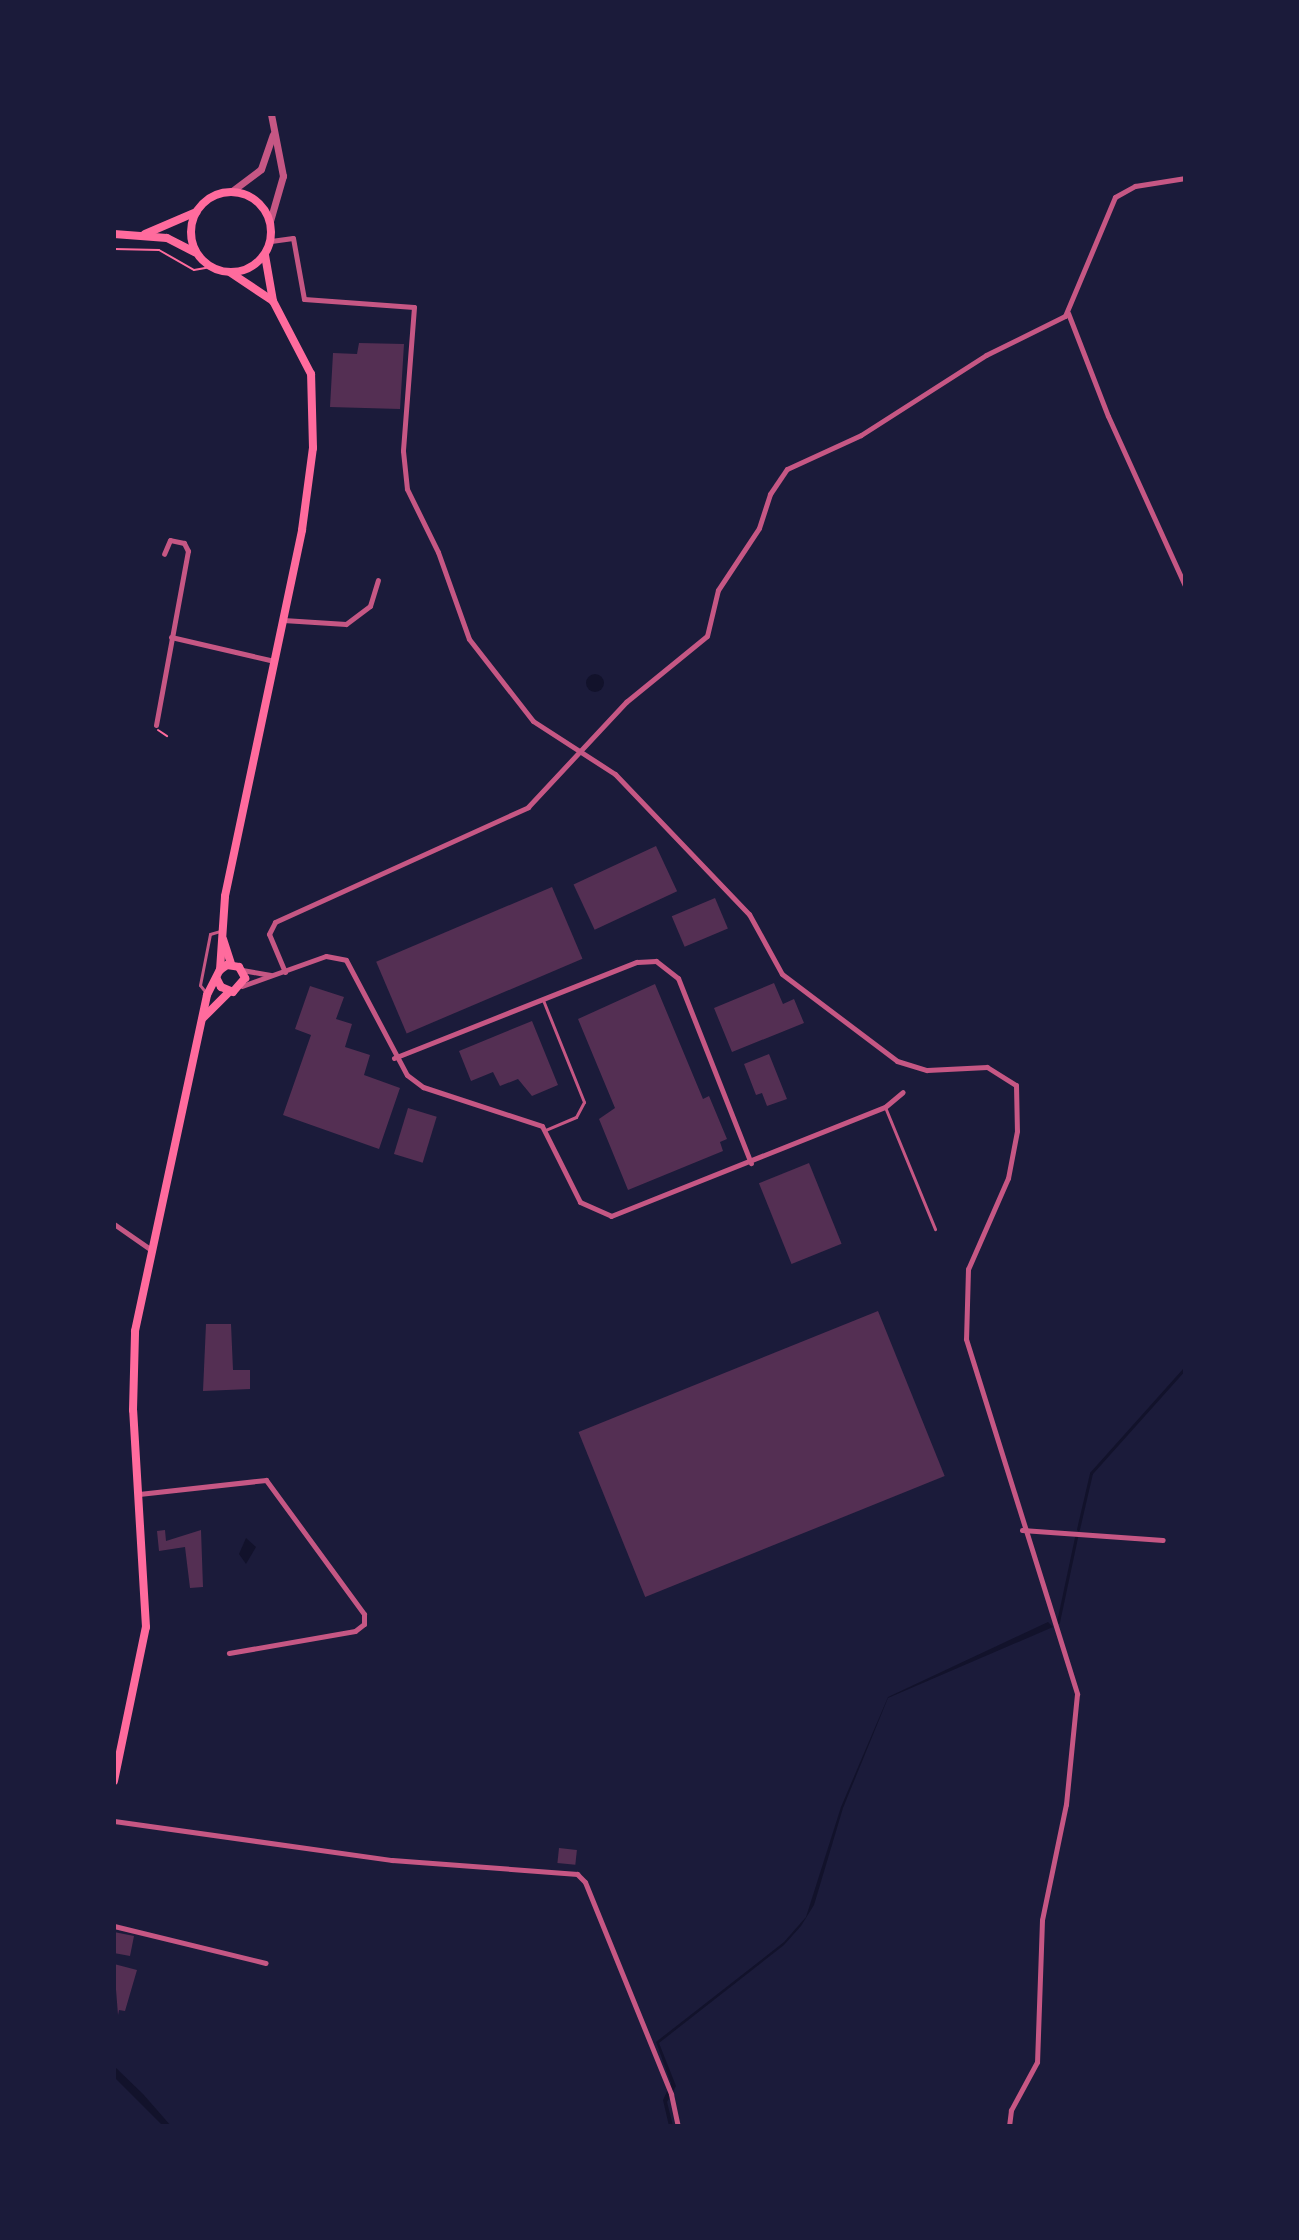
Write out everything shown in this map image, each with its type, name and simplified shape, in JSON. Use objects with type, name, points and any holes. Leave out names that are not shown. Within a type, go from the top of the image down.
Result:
[{"type":"main road","points":[[145,234],[196,212],[211,196],[232,191],[256,199],[270,221],[271,241],[265,255],[255,265],[230,272]]},
{"type":"main road","points":[[196,212],[191,239],[196,252],[211,267],[230,272],[273,301]]},
{"type":"main road","points":[[114,234],[145,234],[196,252]]},
{"type":"main road","points":[[229,992],[218,974],[220,931],[310,478],[314,404],[307,363],[273,301],[265,255]]},
{"type":"main road","points":[[202,1018],[229,992],[242,986],[242,970],[231,964],[220,931]]},
{"type":"main road","points":[[114,1780],[145,1638],[132,1361],[150,1249],[207,995],[218,974],[231,964]]},
{"type":"street","points":[[270,221],[283,176],[271,114]]},
{"type":"street","points":[[232,191],[261,169],[274,133]]},
{"type":"street","points":[[285,972],[269,934],[275,922],[513,816],[584,750],[626,702],[707,636],[718,590],[759,528],[770,494],[787,469],[870,431],[986,355],[1068,312],[1115,197],[1135,186],[1185,178]]},
{"type":"street","points":[[271,241],[293,238],[304,299],[414,307],[403,451],[407,489],[438,552],[469,639],[533,721],[584,750],[630,789],[749,914],[782,974],[910,1067],[987,1067],[1016,1085],[1011,1165],[977,1239],[964,1305],[968,1358],[1077,1694],[1066,1804],[1042,1920],[1037,2062],[1011,2110],[1009,2126]]},
{"type":"street","points":[[1068,312],[1108,416],[1185,586]]},
{"type":"street","points":[[156,725],[188,551],[184,543],[170,540],[164,554]]},
{"type":"street","points":[[283,620],[349,622],[370,606],[378,580]]},
{"type":"street","points":[[171,637],[275,662]]},
{"type":"street","points":[[242,986],[326,956],[346,960],[394,1058],[423,1087],[546,1130],[571,1190],[583,1206],[600,1215],[624,1215],[885,1107],[903,1092]]},
{"type":"street","points":[[394,1058],[637,962],[668,966],[680,982],[751,1163]]},
{"type":"street","points":[[242,970],[272,975]]},
{"type":"street","points":[[114,1224],[150,1249]]},
{"type":"street","points":[[139,1494],[266,1480],[365,1620],[355,1631],[229,1653]]},
{"type":"street","points":[[1022,1530],[1163,1540]]},
{"type":"street","points":[[114,1821],[392,1860],[577,1874],[585,1882],[670,2092],[678,2126]]},
{"type":"street","points":[[114,1926],[266,1963]]},
{"type":"lane","points":[[207,995],[200,987],[210,934],[220,931]]},
{"type":"lane","points":[[543,1000],[584,1102],[578,1115],[546,1130]]},
{"type":"lane","points":[[885,1107],[935,1229]]},
{"type":"path","points":[[114,249],[159,250],[194,270],[211,267]]},
{"type":"shaded area","points":[[591,674],[599,674],[604,683],[602,690],[591,692],[586,687],[586,679]]},
{"type":"shaded area","points":[[246,1538],[256,1547],[246,1564],[239,1554]]},
{"type":"shaded area","points":[[1048,1622],[1053,1627],[888,1698],[843,1808],[814,1905],[801,1926],[784,1945],[659,2043],[676,2086],[667,2102],[673,2126],[669,2126],[663,2100],[671,2083],[656,2042],[784,1942],[806,1917],[841,1807],[888,1697]]},
{"type":"shaded area","points":[[114,2066],[171,2126],[163,2126],[114,2077]]},
{"type":"building","points":[[359,343],[404,344],[400,409],[330,407],[333,353],[357,354]]},
{"type":"building","points":[[656,846],[677,891],[595,930],[574,884]]},
{"type":"building","points":[[552,887],[582,959],[407,1033],[376,962]]},
{"type":"building","points":[[715,898],[728,928],[685,947],[672,916]]},
{"type":"building","points":[[774,983],[783,1004],[794,999],[804,1023],[732,1052],[714,1008]]},
{"type":"building","points":[[655,984],[703,1099],[709,1096],[727,1139],[720,1142],[723,1151],[628,1190],[599,1119],[615,1108],[578,1019]]},
{"type":"building","points":[[310,986],[344,997],[336,1019],[352,1024],[345,1047],[370,1055],[364,1075],[400,1088],[379,1149],[283,1115],[311,1035],[295,1029]]},
{"type":"building","points":[[532,1021],[558,1085],[532,1096],[518,1079],[500,1086],[493,1072],[471,1081],[459,1051]]},
{"type":"building","points":[[769,1054],[787,1099],[767,1106],[762,1093],[756,1095],[744,1064]]},
{"type":"building","points":[[408,1108],[437,1117],[423,1163],[394,1154]]},
{"type":"building","points":[[809,1163],[842,1244],[792,1264],[759,1183]]},
{"type":"building","points":[[878,1311],[945,1476],[645,1597],[579,1432]]},
{"type":"building","points":[[206,1324],[231,1324],[233,1370],[250,1370],[250,1389],[203,1391]]},
{"type":"building","points":[[165,1530],[166,1541],[201,1530],[203,1587],[190,1588],[185,1547],[159,1551],[157,1531]]},
{"type":"building","points":[[559,1848],[577,1850],[575,1865],[557,1863]]},
{"type":"building","points":[[114,1932],[134,1936],[130,1956],[114,1953]]},
{"type":"building","points":[[114,1964],[137,1970],[125,2011],[119,2010],[118,2015]]},
{"type":"waterway","points":[[1078,1529],[1091,1473],[1185,1368]]},
{"type":"waterway","points":[[1058,1622],[1076,1537]]}]
